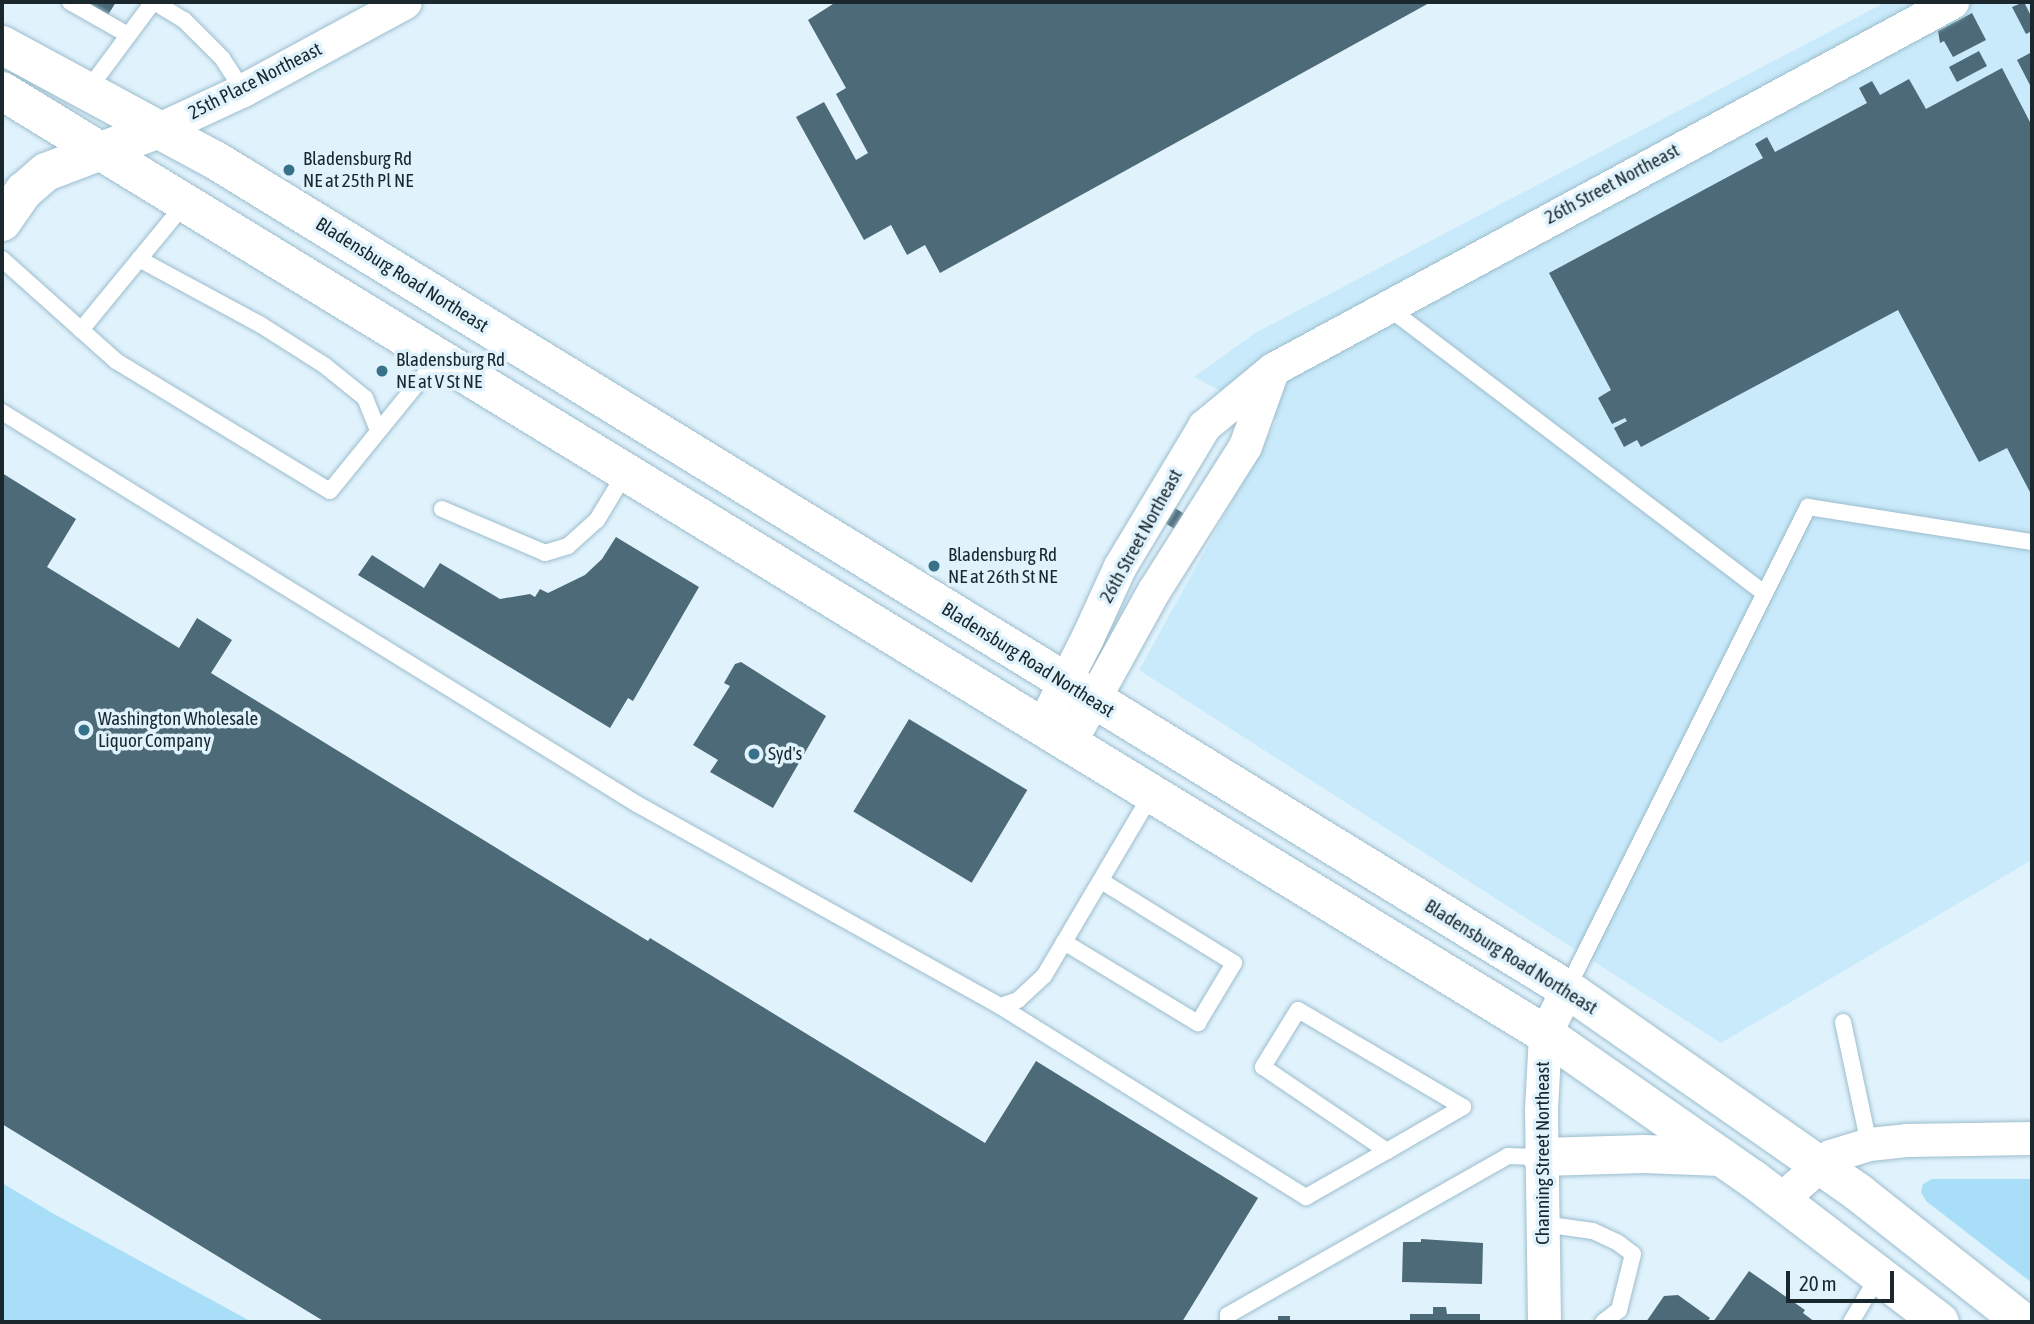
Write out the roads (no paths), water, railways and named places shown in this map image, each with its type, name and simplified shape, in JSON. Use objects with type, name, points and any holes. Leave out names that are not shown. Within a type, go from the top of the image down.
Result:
[{"type":"main road","name":"Bladensburg Road Northeast","points":[[2,45],[215,160],[1567,989],[1819,1165],[2023,1322]]},
{"type":"main road","points":[[2,91],[1151,796],[1545,1034],[1780,1200],[1880,1275],[1925,1318]]},
{"type":"main road","name":"25th Place Northeast","points":[[5,210],[46,172],[159,129]]},
{"type":"main road","points":[[626,472],[652,429]]},
{"type":"main road","points":[[1542,1157],[1644,1154],[1720,1157]]},
{"type":"street","name":"25th Place Northeast","points":[[159,129],[243,90],[402,2]]},
{"type":"street","name":"26th Street Northeast","points":[[1054,736],[1079,691],[1120,566],[1204,426],[1273,369],[1952,2]]},
{"type":"street","name":"26th Street Northeast","points":[[1079,691],[1111,662],[1168,566],[1245,446],[1273,369]]},
{"type":"street","name":"Channing Street Northeast","points":[[1544,1322],[1542,1157],[1545,1034],[1567,989]]},
{"type":"street","points":[[1780,1200],[1830,1156],[1869,1144],[1906,1140],[2032,1138]]},
{"type":"lane","points":[[70,2],[128,35]]},
{"type":"lane","points":[[87,91],[154,2],[184,20],[222,58],[243,90]]},
{"type":"lane","points":[[81,330],[186,202]]},
{"type":"lane","points":[[2,258],[116,361],[330,491],[439,358]]},
{"type":"lane","points":[[139,259],[261,325],[324,365],[365,398],[378,431]]},
{"type":"lane","points":[[1386,306],[1763,592]]},
{"type":"lane","points":[[2,412],[637,804],[1000,1006],[1306,1197],[1387,1151],[1463,1107],[1298,1010],[1263,1067],[1387,1151]]},
{"type":"lane","points":[[442,509],[545,553],[568,545],[597,520],[626,472]]},
{"type":"lane","points":[[1567,989],[1763,592],[1808,507],[2032,542]]},
{"type":"lane","points":[[1000,1006],[1018,1000],[1044,976],[1151,796]]},
{"type":"lane","points":[[1064,943],[1198,1023],[1234,963],[1101,881]]},
{"type":"lane","points":[[1843,1022],[1869,1144]]},
{"type":"lane","points":[[1228,1322],[1228,1315],[1508,1156],[1542,1157]]},
{"type":"lane","points":[[1543,1224],[1593,1231],[1617,1242],[1633,1254],[1619,1310],[1603,1322]]},
{"type":"lane","points":[[1851,1322],[1880,1275]]},
{"type":"place","name":"Bladensburg Rd NE at 25th Pl NE","points":[[289,170]]},
{"type":"place","name":"Bladensburg Rd NE at V St NE","points":[[382,371]]},
{"type":"place","name":"Bladensburg Rd NE at 26th St NE","points":[[934,566]]},
{"type":"place","name":"Washington Wholesale Liquor Company","points":[[84,730]]},
{"type":"place","name":"Syd's","points":[[754,754]]}]
